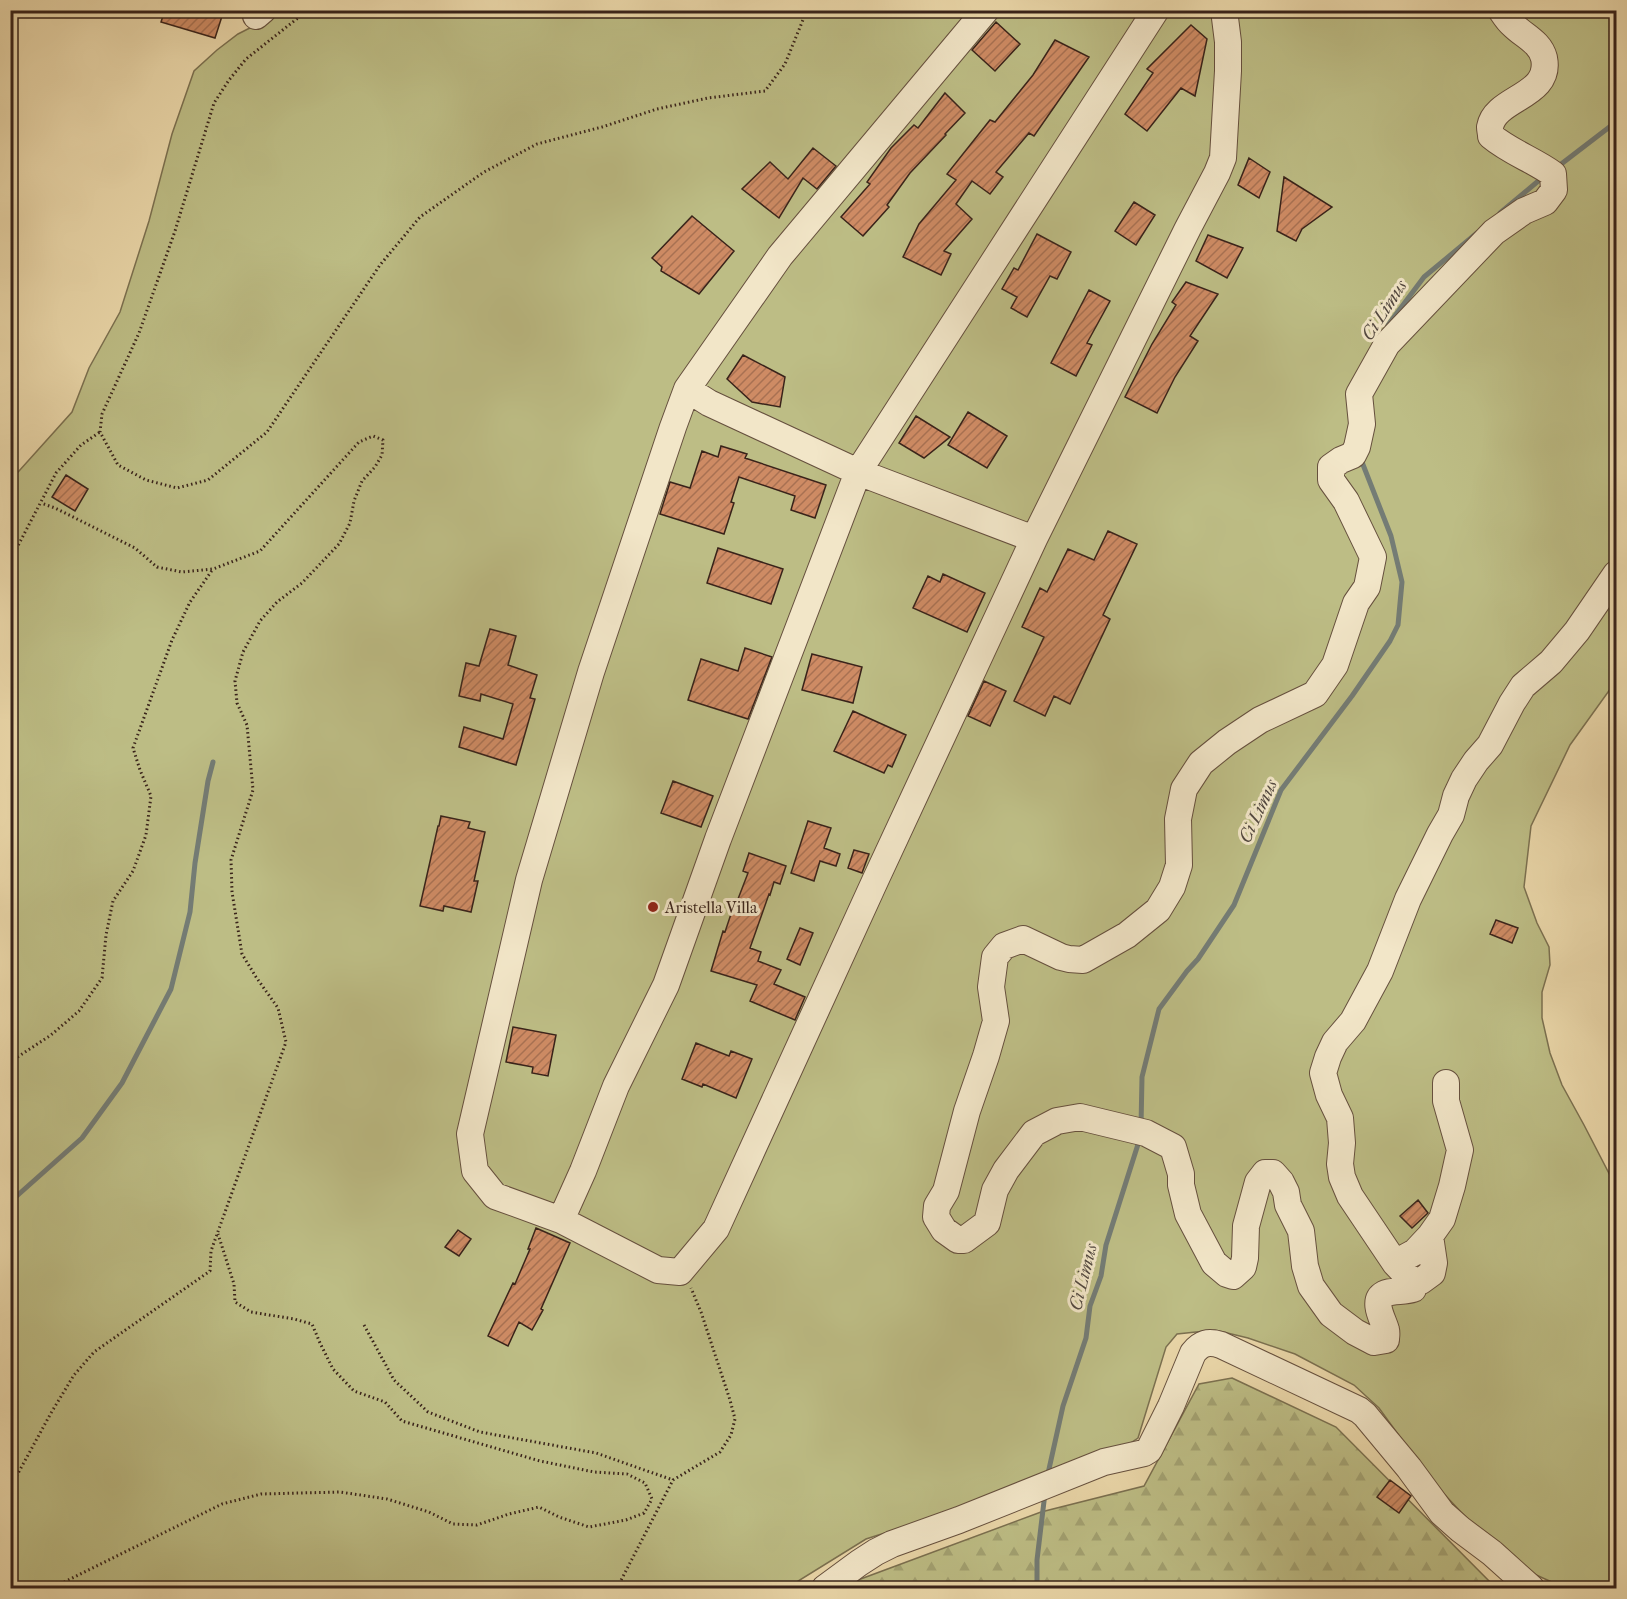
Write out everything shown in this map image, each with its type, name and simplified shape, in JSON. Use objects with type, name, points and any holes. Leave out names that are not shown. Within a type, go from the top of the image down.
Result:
[{"type":"street","points":[[986,10],[780,255],[687,389],[591,672],[529,880],[470,1134],[475,1171],[495,1196],[561,1220],[658,1269],[680,1272],[716,1228],[1034,539],[1217,173],[1223,158],[1228,71],[1228,42],[1224,10]]},
{"type":"street","points":[[561,1220],[616,1086],[666,985],[858,472],[1156,10]]},
{"type":"street","points":[[1414,1283],[1413,1289],[1385,1293],[1380,1296],[1378,1302],[1387,1332],[1386,1340],[1374,1342],[1355,1332],[1331,1314],[1311,1286],[1305,1266],[1301,1231],[1288,1205],[1286,1192],[1273,1173],[1265,1173],[1258,1182],[1246,1226],[1243,1267],[1233,1276],[1227,1274],[1214,1263],[1188,1214],[1181,1185],[1181,1174],[1173,1147],[1146,1133],[1080,1117],[1057,1121],[1034,1133],[1006,1170],[995,1190],[987,1223],[964,1240],[958,1240],[944,1230],[936,1217],[937,1206],[946,1191],[967,1111],[996,1021],[990,987],[995,957],[1004,946],[1023,939],[1061,957],[1083,960],[1128,935],[1158,910],[1172,887],[1179,865],[1178,819],[1184,789],[1201,764],[1227,742],[1260,720],[1314,694],[1335,665],[1356,603],[1367,586],[1373,557],[1346,501],[1331,480],[1331,467],[1353,456],[1357,447],[1362,424],[1359,394],[1387,345],[1494,232],[1524,211],[1545,202],[1554,190],[1553,174],[1500,144],[1491,136],[1490,126],[1496,114],[1540,82],[1545,71],[1544,57],[1537,44],[1514,26],[1501,10]]},
{"type":"street","points":[[687,389],[709,403],[858,472],[1034,539]]},
{"type":"street","points":[[1414,1283],[1395,1263],[1350,1196],[1342,1177],[1340,1164],[1342,1143],[1340,1118],[1329,1095],[1323,1073],[1335,1042],[1359,1012],[1380,972],[1408,899],[1451,815],[1464,779],[1490,745],[1522,686],[1551,662],[1617,574]]},
{"type":"street","points":[[1395,1263],[1415,1252],[1430,1236],[1442,1219],[1452,1186],[1460,1150],[1446,1101],[1446,1083]]},
{"type":"street","points":[[1414,1283],[1432,1273],[1434,1263],[1430,1236]]},
{"type":"street","points":[[825,1588],[859,1563],[892,1544],[1104,1462],[1149,1450],[1171,1406],[1192,1353],[1207,1342],[1221,1345],[1359,1410],[1409,1468],[1442,1513],[1531,1588]]},
{"type":"path","points":[[308,10],[246,59],[214,103],[175,231],[139,333],[102,414],[100,432],[118,465],[146,480],[177,488],[208,480],[267,432],[380,265],[420,217],[484,172],[537,144],[602,127],[657,109],[708,98],[765,91],[785,64],[807,10]]},
{"type":"path","points":[[10,561],[56,473],[81,445],[100,432]]},
{"type":"path","points":[[10,1488],[74,1375],[94,1352],[210,1271],[211,1251],[286,1042],[278,1008],[242,954],[232,892],[231,860],[252,790],[247,725],[237,703],[235,681],[243,652],[260,621],[277,602],[302,583],[339,544],[350,523],[354,501],[362,481],[382,455],[383,440],[373,436],[359,442],[260,551],[213,570],[182,572],[157,567],[135,548],[41,503]]},
{"type":"path","points":[[10,1062],[51,1035],[79,1011],[102,978],[112,902],[133,871],[146,835],[151,796],[133,748],[172,639],[190,602],[213,570]]},
{"type":"path","points":[[52,1588],[222,1504],[261,1494],[340,1492],[387,1499],[429,1512],[453,1524],[477,1525],[539,1507],[559,1517],[589,1527],[626,1520],[644,1513],[652,1499],[645,1483],[627,1474],[594,1472],[540,1461],[402,1421],[385,1402],[354,1391],[333,1369],[312,1324],[251,1312],[235,1302],[234,1284],[218,1233]]},
{"type":"path","points":[[617,1588],[673,1480],[720,1452],[731,1435],[735,1419],[701,1312],[690,1283],[680,1272]]},
{"type":"path","points":[[364,1325],[394,1380],[428,1412],[480,1432],[596,1453],[673,1480]]},
{"type":"green space","points":[[283,11],[1616,11],[1616,681],[1570,745],[1531,826],[1524,887],[1537,923],[1549,947],[1550,965],[1542,992],[1542,1018],[1550,1053],[1562,1085],[1616,1187],[1616,1588],[1565,1588],[1534,1574],[1488,1541],[1432,1481],[1379,1408],[1354,1385],[1295,1354],[1248,1338],[1215,1330],[1177,1334],[1166,1347],[1138,1438],[1120,1450],[963,1508],[866,1539],[787,1588],[11,1588],[10,481],[72,412],[89,368],[120,312],[149,221],[172,134],[194,71],[238,34]]},
{"type":"green space","points":[[1232,1378],[1336,1427],[1496,1588],[848,1588],[858,1580],[1041,1512],[1144,1486],[1199,1384]]},
{"type":"building","points":[[165,10],[224,10],[215,38],[161,22]]},
{"type":"building","points":[[996,22],[1020,44],[995,71],[972,50]]},
{"type":"building","points":[[1191,25],[1207,39],[1195,96],[1181,88],[1147,131],[1125,114],[1153,73],[1147,69]]},
{"type":"building","points":[[1055,40],[1089,57],[1034,136],[1029,133],[996,172],[1003,177],[990,194],[972,181],[956,204],[972,219],[944,251],[951,254],[941,275],[903,257],[919,224],[956,180],[947,174],[990,120],[995,122],[1033,75]]},
{"type":"building","points":[[945,93],[965,113],[910,173],[887,205],[889,207],[863,236],[841,217],[870,184],[867,182],[891,148],[914,125],[918,128]]},
{"type":"building","points":[[813,148],[836,166],[817,189],[803,178],[779,218],[742,189],[770,162],[788,179]]},
{"type":"building","points":[[1249,158],[1270,172],[1259,198],[1238,185]]},
{"type":"building","points":[[1284,177],[1332,207],[1302,229],[1296,241],[1277,231]]},
{"type":"building","points":[[1134,202],[1155,215],[1136,245],[1115,231]]},
{"type":"building","points":[[692,216],[734,251],[699,294],[661,271],[662,267],[652,258]]},
{"type":"building","points":[[1037,234],[1071,252],[1057,279],[1050,276],[1027,317],[1011,308],[1017,297],[1002,289],[1014,268],[1018,270]]},
{"type":"building","points":[[1208,235],[1243,248],[1227,278],[1196,261]]},
{"type":"building","points":[[1186,282],[1218,294],[1190,336],[1198,341],[1175,377],[1157,413],[1125,397],[1152,344],[1176,305],[1172,302]]},
{"type":"building","points":[[1089,290],[1110,301],[1087,343],[1092,345],[1076,376],[1051,363]]},
{"type":"building","points":[[743,355],[785,377],[780,407],[752,402],[727,379]]},
{"type":"building","points":[[968,412],[1007,436],[987,468],[948,445]]},
{"type":"building","points":[[916,416],[950,437],[924,458],[899,443]]},
{"type":"building","points":[[721,446],[747,454],[745,458],[826,485],[815,518],[791,510],[795,496],[739,477],[724,534],[660,514],[670,482],[690,488],[702,451],[718,457]]},
{"type":"building","points":[[66,475],[88,489],[75,511],[52,497]]},
{"type":"building","points":[[1108,531],[1137,544],[1103,615],[1110,619],[1070,704],[1054,696],[1045,716],[1014,701],[1044,637],[1022,627],[1040,588],[1047,592],[1068,549],[1094,560]]},
{"type":"building","points":[[718,548],[783,569],[771,604],[707,583]]},
{"type":"building","points":[[943,574],[985,593],[967,632],[913,608],[928,576],[940,582]]},
{"type":"building","points":[[490,629],[516,636],[508,665],[537,675],[530,698],[535,699],[516,765],[459,747],[464,727],[503,739],[513,704],[481,694],[480,701],[459,696],[466,663],[479,666]]},
{"type":"building","points":[[745,648],[772,657],[748,719],[688,700],[701,659],[738,671]]},
{"type":"building","points":[[812,654],[862,667],[853,703],[802,690]]},
{"type":"building","points":[[984,681],[1006,691],[990,726],[968,716]]},
{"type":"building","points":[[853,711],[906,735],[892,767],[888,765],[884,773],[834,751]]},
{"type":"building","points":[[673,781],[713,796],[701,827],[661,813]]},
{"type":"building","points":[[441,816],[470,822],[468,828],[485,832],[474,881],[478,881],[471,912],[444,906],[443,911],[420,906]]},
{"type":"building","points":[[808,821],[831,828],[824,848],[840,854],[836,866],[820,861],[814,881],[791,873]]},
{"type":"building","points":[[854,850],[869,854],[862,873],[848,868]]},
{"type":"building","points":[[749,853],[786,866],[780,884],[774,882],[750,948],[761,952],[758,961],[781,970],[774,984],[805,997],[795,1020],[750,1001],[757,985],[711,971],[723,931],[725,932],[748,873],[743,871]]},
{"type":"building","points":[[1496,920],[1518,928],[1512,943],[1490,934]]},
{"type":"building","points":[[800,928],[813,933],[800,965],[787,959]]},
{"type":"building","points":[[513,1027],[556,1035],[548,1076],[532,1073],[533,1067],[506,1062]]},
{"type":"building","points":[[696,1043],[729,1056],[731,1051],[752,1059],[736,1098],[703,1084],[702,1087],[682,1079]]},
{"type":"building","points":[[1418,1200],[1428,1213],[1412,1228],[1400,1216]]},
{"type":"building","points":[[536,1228],[570,1243],[541,1309],[543,1310],[532,1330],[519,1322],[508,1346],[488,1336],[513,1283],[515,1284]]},
{"type":"building","points":[[458,1230],[471,1239],[459,1256],[445,1247]]},
{"type":"building","points":[[1390,1480],[1411,1496],[1399,1513],[1377,1497]]},
{"type":"waterway","name":"Ci Limus","points":[[1556,168],[1616,122]]},
{"type":"waterway","name":"Ci Limus","points":[[1500,213],[1543,177]]},
{"type":"waterway","name":"Ci Limus","points":[[1388,325],[1424,277],[1477,233]]},
{"type":"waterway","name":"Ci Limus","points":[[1141,1126],[1142,1077],[1159,1009],[1198,959],[1234,905],[1281,790],[1352,696],[1390,641],[1398,625],[1402,582],[1391,536],[1360,457]]},
{"type":"waterway","points":[[10,1202],[82,1138],[122,1083],[171,989],[190,912],[195,863],[213,762]]},
{"type":"waterway","name":"Ci Limus","points":[[1047,1478],[1063,1406],[1086,1338],[1090,1306],[1101,1276],[1106,1245],[1140,1138]]},
{"type":"waterway","name":"Ci Limus","points":[[1037,1588],[1037,1560],[1045,1493]]},
{"type":"place","name":"Aristella Villa","points":[[653,907]]}]
